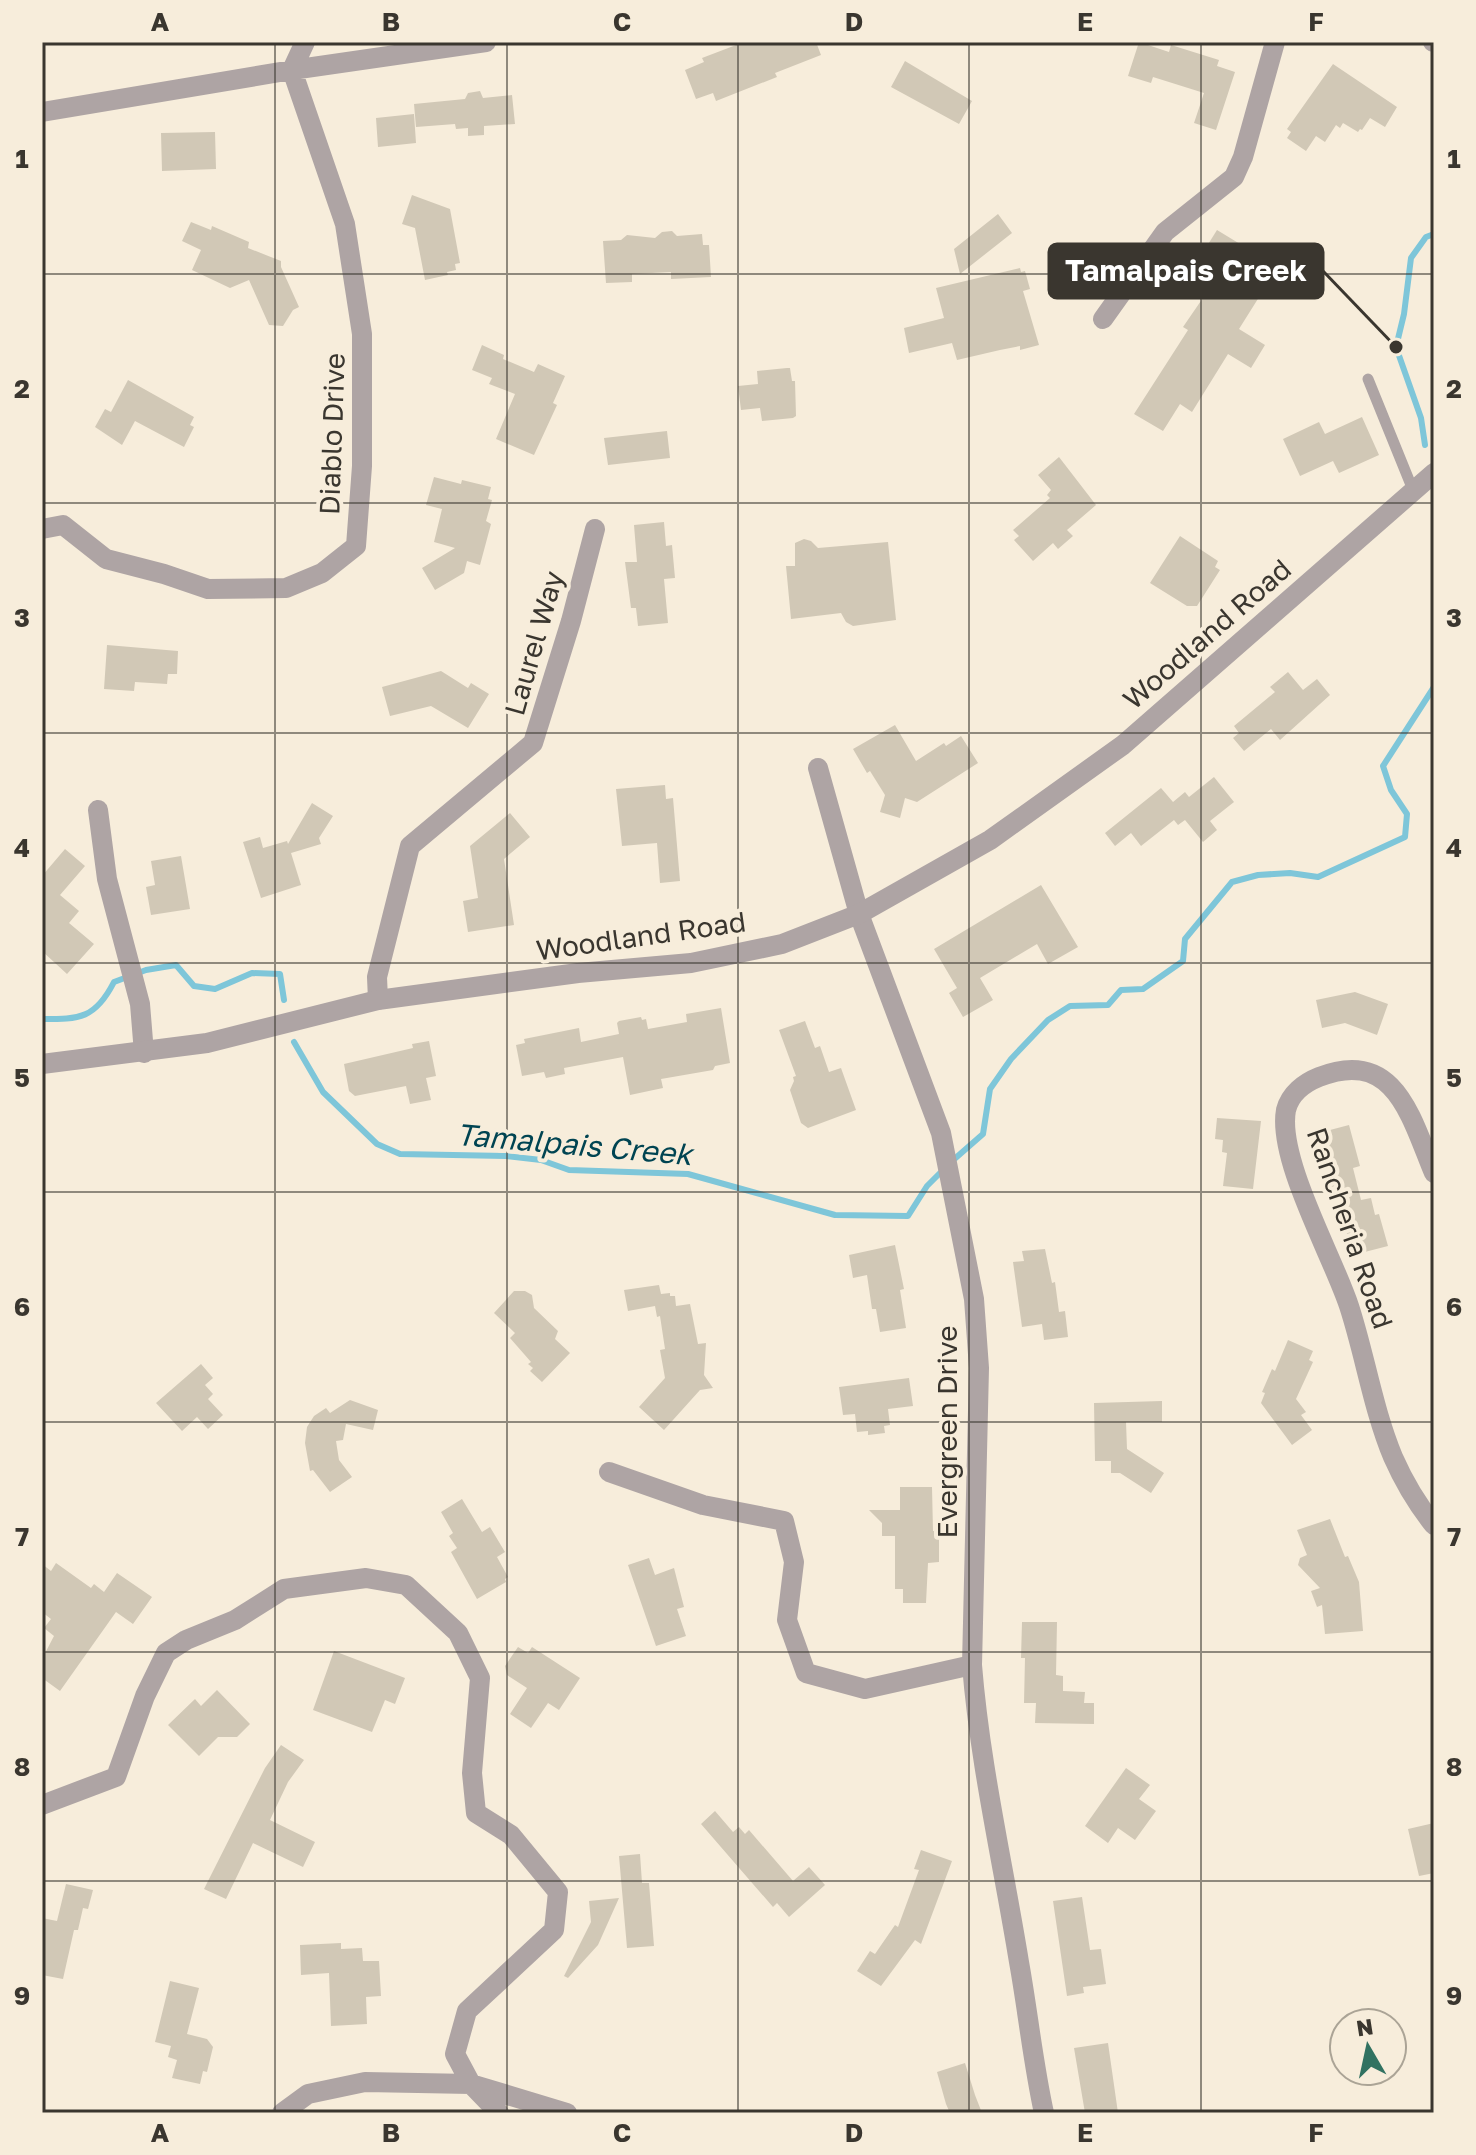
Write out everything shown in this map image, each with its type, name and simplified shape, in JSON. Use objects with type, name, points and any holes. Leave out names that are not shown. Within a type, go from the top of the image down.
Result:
[{"type":"street","points":[[292,70],[305,42]]},
{"type":"street","points":[[42,112],[292,70],[486,42]]},
{"type":"street","points":[[1103,319],[1165,232],[1234,177],[1243,157],[1275,42]]},
{"type":"street","name":"Diablo Drive","points":[[42,529],[63,525],[106,559],[208,589],[286,588],[322,573],[356,546],[362,466],[362,334],[345,224],[292,70]]},
{"type":"street","name":"Woodland Road","points":[[42,1064],[207,1043],[378,1000],[578,973],[691,963],[782,944],[859,914],[990,840],[1123,745],[1434,473]]},
{"type":"street","name":"Laurel Way","points":[[378,1000],[377,977],[410,846],[533,743],[571,621],[595,529]]},
{"type":"street","name":"Evergreen Drive","points":[[818,768],[859,914],[941,1133],[974,1299],[979,1368],[972,1665],[981,1751],[1044,2113]]},
{"type":"street","points":[[98,810],[107,879],[140,1004],[144,1053]]},
{"type":"street","name":"Rancheria Road","points":[[1434,1173],[1403,1099],[1392,1085],[1376,1075],[1344,1069],[1317,1077],[1301,1086],[1291,1097],[1286,1110],[1289,1151],[1348,1304],[1393,1456],[1415,1501],[1434,1525]]},
{"type":"street","points":[[609,1472],[703,1505],[784,1521],[794,1562],[787,1620],[806,1673],[865,1689],[972,1665]]},
{"type":"street","points":[[42,1805],[116,1777],[145,1696],[166,1653],[186,1640],[235,1620],[284,1589],[366,1578],[406,1585],[458,1633],[480,1678],[472,1773],[476,1813],[511,1835],[558,1892],[554,1930],[467,2011],[455,2054],[471,2084],[499,2113]]},
{"type":"street","points":[[282,2113],[308,2094],[354,2084],[471,2084],[567,2113]]},
{"type":"lane","points":[[1368,379],[1413,490]]},
{"type":"building","points":[[744,42],[816,42],[821,55],[775,73],[777,77],[716,101],[713,93],[696,99],[685,70],[704,62],[702,58]]},
{"type":"building","points":[[1139,42],[1169,52],[1171,45],[1219,60],[1217,66],[1235,72],[1216,130],[1194,123],[1204,93],[1153,77],[1151,83],[1128,76]]},
{"type":"building","points":[[905,61],[972,101],[959,124],[891,87]]},
{"type":"building","points":[[1333,64],[1397,107],[1385,127],[1370,118],[1358,132],[1343,123],[1340,128],[1336,125],[1325,142],[1316,136],[1306,151],[1287,138],[1291,132],[1287,129]]},
{"type":"building","points":[[480,91],[483,98],[512,95],[515,124],[484,126],[484,135],[468,136],[468,128],[456,129],[455,124],[416,127],[414,104],[465,99],[468,93]]},
{"type":"building","points":[[414,114],[416,143],[378,147],[376,118]]},
{"type":"building","points":[[215,132],[216,169],[162,171],[161,133]]},
{"type":"building","points":[[412,195],[450,209],[460,263],[455,264],[456,270],[447,272],[448,275],[425,280],[415,228],[402,224]]},
{"type":"building","points":[[998,214],[1012,233],[960,274],[954,249]]},
{"type":"building","points":[[191,222],[211,230],[212,226],[249,242],[248,248],[281,261],[299,307],[293,310],[283,326],[269,325],[249,280],[230,288],[192,270],[201,250],[182,241]]},
{"type":"building","points":[[1217,230],[1278,267],[1239,329],[1265,345],[1251,368],[1228,354],[1192,412],[1180,404],[1163,431],[1134,414],[1188,330],[1183,327],[1218,276],[1215,274],[1220,266],[1202,254]]},
{"type":"building","points":[[672,231],[677,236],[702,234],[703,245],[709,245],[711,277],[671,279],[671,272],[632,274],[632,282],[606,283],[603,241],[621,240],[627,235],[655,238],[662,232]]},
{"type":"building","points":[[1020,268],[1021,272],[1025,271],[1030,289],[1023,291],[1039,345],[1020,350],[1020,346],[957,360],[952,343],[909,353],[904,328],[944,318],[936,288]]},
{"type":"building","points":[[482,345],[504,355],[503,359],[534,372],[538,364],[565,376],[553,403],[557,405],[534,455],[496,439],[515,394],[489,384],[492,378],[472,370]]},
{"type":"building","points":[[790,368],[792,381],[795,381],[796,416],[762,421],[760,408],[741,410],[738,386],[758,384],[757,371]]},
{"type":"building","points":[[128,380],[194,417],[190,425],[194,427],[184,447],[135,421],[122,445],[95,427],[105,409],[111,412]]},
{"type":"building","points":[[1362,417],[1379,455],[1339,473],[1333,461],[1300,476],[1283,439],[1319,422],[1325,434]]},
{"type":"building","points":[[667,431],[670,458],[608,465],[604,438]]},
{"type":"building","points":[[1059,457],[1096,505],[1067,530],[1073,536],[1058,549],[1053,543],[1033,561],[1014,540],[1019,536],[1013,530],[1050,498],[1047,495],[1051,490],[1038,475]]},
{"type":"building","points":[[434,477],[491,487],[488,499],[492,500],[486,521],[491,524],[480,565],[467,561],[464,573],[435,590],[422,568],[455,548],[434,542],[442,509],[426,505]]},
{"type":"building","points":[[664,522],[666,546],[672,545],[675,578],[664,579],[668,623],[638,626],[636,608],[631,608],[625,562],[637,562],[634,525]]},
{"type":"building","points":[[1180,536],[1218,561],[1215,567],[1220,570],[1197,606],[1187,606],[1150,583]]},
{"type":"building","points":[[804,539],[818,548],[888,542],[896,620],[853,626],[846,622],[841,613],[791,619],[786,566],[795,566],[795,543]]},
{"type":"building","points":[[107,645],[178,651],[177,674],[168,674],[167,684],[135,682],[134,691],[104,689]]},
{"type":"building","points":[[441,671],[468,688],[471,683],[489,694],[468,728],[431,706],[390,716],[382,687]]},
{"type":"building","points":[[1288,672],[1303,690],[1317,679],[1330,695],[1280,740],[1271,729],[1244,751],[1233,738],[1239,733],[1234,726],[1275,692],[1270,687]]},
{"type":"building","points":[[895,725],[916,761],[961,736],[978,763],[917,802],[905,798],[900,818],[880,812],[885,795],[853,749]]},
{"type":"building","points":[[1214,777],[1234,802],[1210,821],[1217,830],[1203,842],[1185,820],[1178,825],[1174,820],[1141,846],[1131,833],[1115,846],[1105,833],[1161,788],[1173,802],[1185,792],[1189,797]]},
{"type":"building","points":[[665,785],[666,799],[673,798],[680,881],[660,883],[657,843],[622,846],[616,789]]},
{"type":"building","points":[[312,803],[333,816],[319,838],[321,844],[291,853],[301,885],[261,898],[243,842],[260,837],[263,848],[287,841],[288,844]]},
{"type":"building","points":[[510,813],[530,837],[504,859],[514,925],[468,932],[463,901],[478,898],[470,846]]},
{"type":"building","points":[[65,849],[85,866],[60,895],[79,911],[69,923],[94,944],[67,974],[42,951],[42,876]]},
{"type":"building","points":[[181,856],[190,909],[151,915],[146,887],[155,885],[151,861]]},
{"type":"building","points":[[1041,885],[1078,947],[1048,964],[1037,944],[980,978],[993,1000],[963,1017],[949,993],[957,988],[934,949]]},
{"type":"building","points":[[1355,992],[1388,1004],[1377,1035],[1345,1023],[1322,1028],[1316,1000]]},
{"type":"building","points":[[721,1008],[730,1063],[715,1066],[713,1070],[661,1079],[663,1088],[630,1095],[623,1057],[564,1068],[565,1074],[546,1078],[544,1072],[522,1076],[516,1045],[525,1043],[524,1039],[579,1028],[581,1042],[619,1034],[619,1021],[641,1017],[642,1020],[646,1019],[648,1029],[687,1022],[686,1014]]},
{"type":"building","points":[[805,1021],[815,1048],[820,1046],[829,1072],[841,1068],[856,1110],[808,1128],[801,1123],[790,1090],[796,1076],[779,1030]]},
{"type":"building","points":[[429,1041],[436,1076],[426,1078],[431,1100],[410,1104],[406,1086],[355,1096],[349,1091],[344,1064],[413,1048],[412,1044]]},
{"type":"building","points":[[1217,1118],[1261,1121],[1253,1189],[1223,1186],[1227,1153],[1222,1152],[1223,1140],[1215,1139]]},
{"type":"building","points":[[1349,1125],[1360,1166],[1353,1168],[1361,1200],[1371,1198],[1388,1246],[1353,1255],[1345,1227],[1341,1228],[1315,1140],[1331,1135],[1330,1130]]},
{"type":"building","points":[[895,1245],[904,1289],[900,1290],[906,1328],[880,1332],[876,1309],[872,1309],[867,1275],[853,1278],[849,1255]]},
{"type":"building","points":[[1045,1249],[1052,1283],[1055,1282],[1059,1312],[1065,1311],[1068,1337],[1044,1340],[1042,1324],[1022,1327],[1013,1262],[1024,1261],[1022,1251]]},
{"type":"building","points":[[659,1285],[661,1294],[675,1296],[676,1306],[690,1304],[698,1344],[706,1343],[704,1375],[713,1388],[700,1390],[664,1430],[639,1407],[665,1378],[660,1350],[665,1349],[660,1316],[657,1317],[655,1306],[628,1311],[624,1290]]},
{"type":"building","points":[[514,1291],[532,1295],[534,1308],[558,1331],[555,1339],[570,1353],[542,1382],[530,1371],[533,1368],[528,1364],[531,1362],[510,1338],[515,1333],[494,1313]]},
{"type":"building","points":[[1288,1340],[1313,1351],[1309,1360],[1313,1362],[1296,1399],[1306,1412],[1301,1415],[1312,1430],[1292,1445],[1261,1403],[1265,1393],[1262,1392]]},
{"type":"building","points":[[201,1364],[213,1378],[205,1385],[213,1394],[208,1399],[223,1415],[208,1429],[197,1417],[182,1431],[156,1403]]},
{"type":"building","points":[[909,1378],[913,1406],[888,1409],[890,1425],[884,1426],[885,1433],[868,1435],[868,1431],[857,1432],[855,1414],[843,1415],[839,1387]]},
{"type":"building","points":[[350,1400],[378,1410],[373,1430],[346,1424],[343,1440],[336,1441],[339,1460],[352,1477],[330,1492],[313,1470],[310,1471],[305,1443],[307,1427],[314,1416],[326,1408],[330,1413]]},
{"type":"building","points":[[1162,1401],[1162,1422],[1126,1422],[1127,1449],[1164,1473],[1151,1493],[1120,1473],[1111,1473],[1111,1461],[1095,1461],[1094,1403]]},
{"type":"building","points":[[900,1487],[932,1487],[933,1531],[939,1531],[939,1562],[928,1563],[926,1603],[903,1603],[903,1589],[895,1589],[895,1536],[882,1536],[882,1523],[869,1510],[900,1510]]},
{"type":"building","points":[[462,1499],[482,1532],[490,1527],[505,1552],[497,1557],[508,1577],[506,1582],[477,1599],[451,1552],[457,1548],[449,1536],[453,1533],[441,1512]]},
{"type":"building","points":[[1330,1519],[1359,1582],[1363,1631],[1325,1634],[1322,1605],[1317,1607],[1311,1591],[1320,1588],[1298,1565],[1300,1558],[1307,1555],[1297,1530]]},
{"type":"building","points":[[649,1558],[655,1575],[674,1568],[684,1607],[677,1609],[686,1636],[656,1646],[628,1565]]},
{"type":"building","points":[[56,1563],[91,1588],[94,1584],[104,1592],[117,1573],[152,1597],[133,1624],[116,1612],[60,1691],[42,1678],[42,1659],[54,1636],[44,1628],[51,1619],[42,1612],[42,1564],[51,1571]]},
{"type":"building","points":[[1022,1622],[1057,1622],[1056,1675],[1063,1676],[1063,1691],[1085,1692],[1084,1703],[1094,1703],[1094,1724],[1035,1723],[1036,1703],[1024,1703]]},
{"type":"building","points":[[518,1647],[528,1653],[532,1647],[580,1678],[559,1710],[548,1703],[531,1728],[510,1714],[527,1688],[507,1675],[505,1666]]},
{"type":"building","points":[[334,1651],[405,1678],[395,1704],[385,1700],[372,1732],[313,1710]]},
{"type":"building","points":[[217,1690],[250,1724],[237,1737],[218,1737],[199,1756],[168,1725],[195,1699],[201,1706]]},
{"type":"building","points":[[281,1745],[304,1760],[288,1782],[270,1820],[315,1842],[303,1867],[253,1843],[226,1899],[204,1889],[265,1768]]},
{"type":"building","points":[[1126,1768],[1150,1785],[1139,1799],[1156,1811],[1135,1840],[1118,1828],[1108,1843],[1085,1826]]},
{"type":"building","points":[[715,1811],[733,1832],[739,1827],[745,1834],[749,1830],[793,1881],[809,1867],[825,1885],[789,1917],[777,1903],[773,1907],[701,1824]]},
{"type":"building","points":[[1434,1823],[1434,1873],[1419,1876],[1408,1829]]},
{"type":"building","points":[[921,1850],[952,1861],[921,1944],[915,1940],[881,1986],[857,1971],[870,1951],[875,1954],[895,1925],[898,1927],[919,1870],[914,1869]]},
{"type":"building","points":[[640,1854],[642,1883],[649,1883],[654,1946],[627,1948],[619,1856]]},
{"type":"building","points":[[66,1884],[93,1890],[88,1909],[83,1908],[78,1930],[74,1930],[63,1979],[42,1975],[42,1918],[57,1921]]},
{"type":"building","points":[[1082,1897],[1090,1950],[1101,1949],[1106,1984],[1083,1987],[1084,1993],[1067,1996],[1053,1901]]},
{"type":"building","points":[[619,1898],[598,1945],[568,1978],[564,1976],[591,1922],[589,1901]]},
{"type":"building","points":[[341,1943],[341,1949],[362,1948],[363,1961],[379,1961],[381,1996],[366,1997],[367,2024],[331,2026],[329,1973],[301,1975],[300,1945]]},
{"type":"building","points":[[170,1981],[199,1988],[187,2034],[207,2039],[213,2047],[207,2072],[203,2071],[200,2084],[172,2078],[177,2060],[168,2057],[171,2046],[155,2042]]},
{"type":"building","points":[[1108,2043],[1118,2113],[1085,2113],[1074,2048]]},
{"type":"building","points":[[965,2063],[982,2113],[950,2113],[946,2104],[937,2072]]},
{"type":"waterway","name":"Tamalpais Creek","points":[[1425,445],[1421,418],[1396,347],[1404,314],[1411,258],[1426,237],[1434,234]]},
{"type":"waterway","name":"Tamalpais Creek","points":[[951,1162],[983,1134],[990,1089],[1011,1059],[1048,1020],[1070,1006],[1108,1005],[1121,990],[1143,989],[1183,961],[1185,939],[1232,882],[1258,875],[1290,873],[1318,877],[1405,837],[1407,814],[1391,790],[1383,766],[1434,687]]},
{"type":"waterway","name":"Tamalpais Creek","points":[[42,1019],[85,1014],[100,1003],[114,982],[146,970],[176,965],[194,986],[215,989],[252,973],[280,974],[284,1000]]},
{"type":"waterway","name":"Tamalpais Creek","points":[[294,1042],[323,1092],[377,1144],[400,1154],[506,1156],[541,1160],[569,1170],[688,1174],[835,1215],[908,1216],[927,1186],[943,1170]]},
{"type":"place","name":"Tamalpais Creek","points":[[1396,347]]}]
